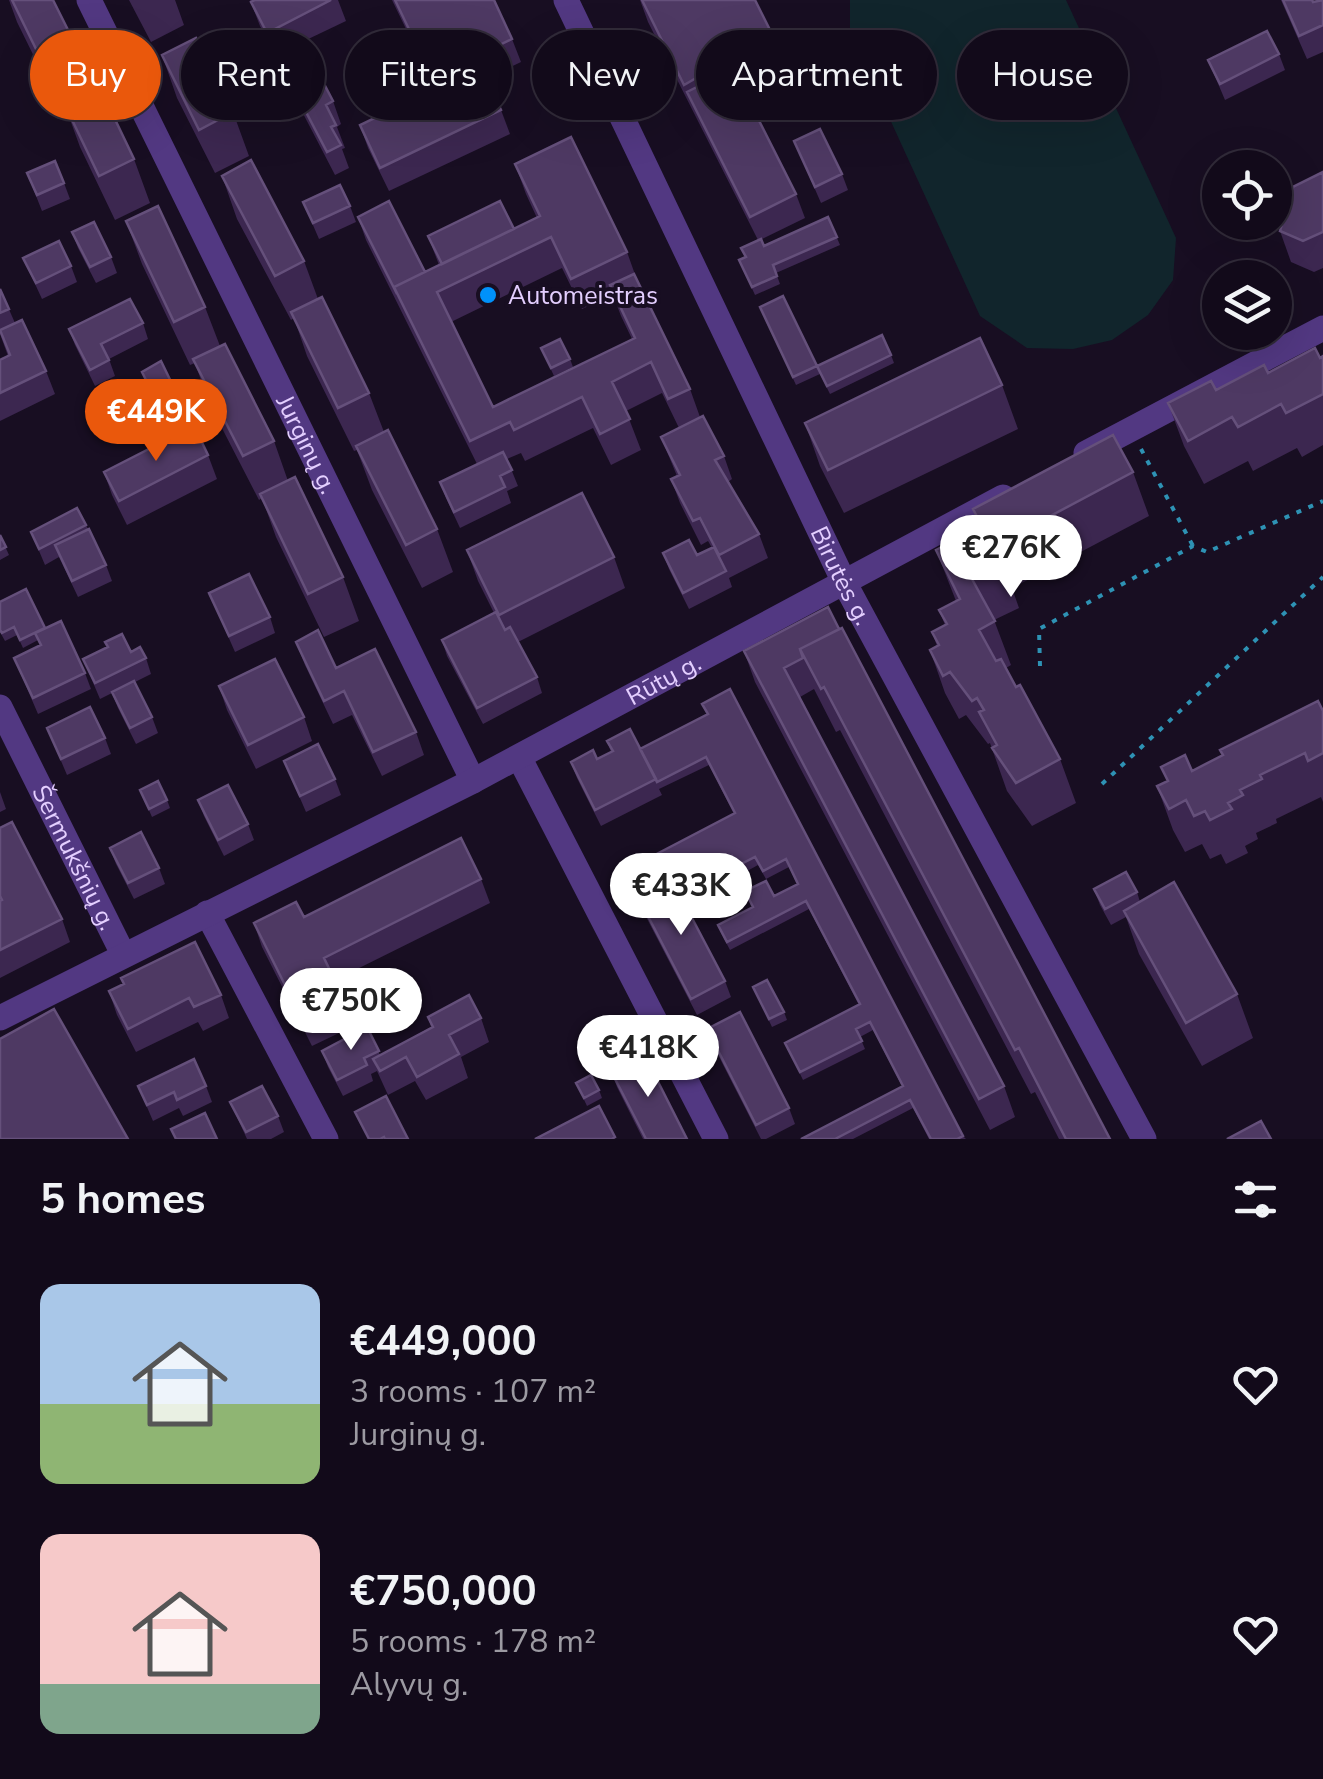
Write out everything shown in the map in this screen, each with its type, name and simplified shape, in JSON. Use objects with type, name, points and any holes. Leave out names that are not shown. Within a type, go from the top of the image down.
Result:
[{"type":"street","name":"Jurginų g.","points":[[89,0],[473,781]]},
{"type":"street","name":"Birutės g.","points":[[566,0],[844,582],[1144,1139]]},
{"type":"street","points":[[1063,465],[1323,328]]},
{"type":"street","name":"Rūtų g.","points":[[0,1018],[473,781],[1030,483]]},
{"type":"street","name":"Šermukšnių g.","points":[[0,707],[123,954]]},
{"type":"street","points":[[519,757],[716,1139]]},
{"type":"street","points":[[207,913],[326,1139]]},
{"type":"path","points":[[1130,429],[1193,546],[1207,552],[1323,501]]},
{"type":"path","points":[[1040,666],[1039,629],[1193,546]]},
{"type":"path","points":[[1102,784],[1323,577]]},
{"type":"shaded area","points":[[850,0],[1066,0],[1080,30],[957,30],[957,120],[1121,120],[1176,238],[1173,280],[1148,315],[1112,340],[1073,349],[1027,348],[980,316],[890,120],[937,120],[937,30],[850,30]]},
{"type":"building","points":[[12,0],[53,0],[68,30],[30,30],[30,37]]},
{"type":"building","points":[[331,0],[273,30],[265,30],[251,2]]},
{"type":"building","points":[[395,0],[494,0],[508,30],[409,30]]},
{"type":"building","points":[[642,0],[755,0],[770,30],[696,30],[696,78],[684,85],[676,69],[676,30],[657,30]]},
{"type":"building","points":[[1283,0],[1323,0],[1323,25],[1299,36]]},
{"type":"building","points":[[1267,31],[1279,54],[1220,84],[1208,60]]},
{"type":"building","points":[[181,46],[181,94],[162,55]]},
{"type":"building","points":[[325,86],[333,101],[326,105],[336,125],[331,127],[341,145],[327,152],[310,120],[325,120]]},
{"type":"building","points":[[696,88],[696,110],[687,92]]},
{"type":"building","points":[[72,120],[115,120],[134,159],[99,176]]},
{"type":"building","points":[[194,120],[218,120],[199,130]]},
{"type":"building","points":[[370,120],[480,120],[380,168],[360,125]]},
{"type":"building","points":[[701,120],[759,120],[796,194],[750,217]]},
{"type":"building","points":[[820,129],[842,174],[815,187],[794,141]]},
{"type":"building","points":[[571,137],[627,252],[571,279],[551,237],[437,292],[493,407],[635,338],[610,285],[634,274],[690,389],[668,399],[651,362],[612,382],[630,419],[600,434],[582,397],[514,430],[510,422],[470,441],[394,287],[540,216],[515,164]]},
{"type":"building","points":[[251,160],[304,261],[275,276],[222,176]]},
{"type":"building","points":[[55,161],[64,183],[37,195],[27,173]]},
{"type":"building","points":[[1323,172],[1323,232],[1303,241],[1292,236],[1293,187]]},
{"type":"building","points":[[340,185],[350,206],[313,223],[303,202]]},
{"type":"building","points":[[389,201],[425,272],[394,287],[397,294],[358,217]]},
{"type":"building","points":[[500,201],[514,229],[442,264],[428,236]]},
{"type":"building","points":[[158,206],[205,307],[174,322],[126,221]]},
{"type":"building","points":[[828,217],[837,237],[773,265],[777,276],[752,287],[739,260],[746,257],[741,248],[761,239],[764,246]]},
{"type":"building","points":[[94,222],[111,257],[90,267],[72,232]]},
{"type":"building","points":[[59,241],[71,266],[36,283],[23,258]]},
{"type":"building","points":[[0,289],[9,309],[0,313]]},
{"type":"building","points":[[783,296],[817,366],[793,377],[760,307]]},
{"type":"building","points":[[322,297],[369,393],[338,408],[291,312]]},
{"type":"building","points":[[130,299],[143,323],[101,344],[109,360],[90,370],[69,329]]},
{"type":"building","points":[[22,320],[46,371],[0,393],[0,360],[10,355],[0,330]]},
{"type":"building","points":[[882,335],[891,355],[827,386],[817,366]]},
{"type":"building","points":[[980,338],[1002,385],[828,470],[805,423]]},
{"type":"building","points":[[560,339],[570,359],[551,368],[541,348]]},
{"type":"building","points":[[225,344],[274,441],[243,456],[193,359]]},
{"type":"building","points":[[1315,348],[1320,358],[1323,356],[1323,394],[1286,413],[1281,404],[1238,427],[1232,417],[1188,441],[1168,403],[1211,381],[1216,390],[1264,365],[1268,373]]},
{"type":"building","points":[[161,361],[174,388],[155,398],[142,372]]},
{"type":"building","points":[[703,416],[724,456],[715,460],[759,534],[719,555],[700,518],[693,521],[671,479],[680,475],[661,437]]},
{"type":"building","points":[[194,426],[208,455],[119,501],[104,472]]},
{"type":"building","points":[[388,430],[437,529],[406,545],[356,446]]},
{"type":"building","points":[[1113,435],[1133,472],[994,546],[1004,564],[972,579],[995,621],[979,630],[996,661],[1001,659],[1016,687],[1020,685],[1060,759],[1016,783],[992,748],[997,745],[979,712],[984,710],[977,698],[972,701],[950,672],[943,676],[930,650],[939,645],[932,632],[947,624],[939,610],[960,599],[936,550],[982,526],[973,509]]},
{"type":"building","points":[[503,452],[512,470],[500,476],[505,487],[454,512],[440,482]]},
{"type":"building","points":[[295,477],[343,577],[308,594],[260,494]]},
{"type":"building","points":[[582,493],[614,557],[499,615],[467,550]]},
{"type":"building","points":[[77,508],[86,525],[39,549],[31,532]]},
{"type":"building","points":[[89,529],[106,565],[72,581],[55,545]]},
{"type":"building","points":[[689,540],[697,555],[714,547],[726,571],[683,593],[663,553]]},
{"type":"building","points":[[249,574],[270,617],[229,636],[209,593]]},
{"type":"building","points":[[26,589],[45,628],[20,640],[14,627],[2,633],[0,630],[0,602]]},
{"type":"building","points":[[828,607],[839,629],[800,649],[803,658],[784,668],[1004,1086],[979,1099],[744,651]]},
{"type":"building","points":[[496,612],[505,630],[510,627],[537,677],[477,708],[442,640]]},
{"type":"building","points":[[61,621],[85,673],[33,698],[14,658],[41,645],[35,633]]},
{"type":"building","points":[[842,628],[1110,1139],[1066,1139],[800,649]]},
{"type":"building","points":[[318,630],[336,668],[375,649],[416,732],[373,752],[344,691],[324,701],[296,642]]},
{"type":"building","points":[[122,634],[131,652],[140,647],[146,658],[95,683],[83,659],[108,647],[105,642]]},
{"type":"building","points":[[275,659],[304,717],[248,745],[219,686]]},
{"type":"building","points":[[134,681],[152,717],[130,728],[112,692]]},
{"type":"building","points":[[730,689],[963,1136],[931,1139],[910,1100],[835,1139],[801,1139],[903,1086],[870,1022],[856,1029],[862,1041],[800,1072],[785,1043],[860,1004],[806,901],[727,942],[718,925],[753,907],[745,891],[766,881],[774,896],[798,884],[786,859],[763,871],[755,857],[737,866],[732,856],[675,885],[671,878],[640,894],[628,869],[735,813],[706,757],[657,782],[640,749],[708,714],[702,704]]},
{"type":"building","points":[[1318,701],[1323,711],[1323,753],[1308,761],[1305,753],[1260,775],[1262,779],[1240,790],[1243,795],[1228,803],[1232,809],[1210,820],[1205,811],[1194,816],[1186,800],[1169,809],[1157,786],[1168,781],[1161,767],[1185,755],[1192,771],[1223,755],[1220,750]]},
{"type":"building","points":[[90,707],[105,738],[61,759],[47,728]]},
{"type":"building","points":[[630,729],[656,779],[595,810],[571,762],[593,750],[597,759],[613,751],[607,741]]},
{"type":"building","points":[[318,744],[335,779],[300,796],[284,761]]},
{"type":"building","points":[[158,781],[167,800],[149,809],[140,790]]},
{"type":"building","points":[[228,785],[248,824],[218,840],[198,800]]},
{"type":"building","points":[[12,822],[62,919],[0,950],[0,828]]},
{"type":"building","points":[[141,832],[159,868],[128,883],[110,848]]},
{"type":"building","points":[[461,838],[481,879],[324,958],[339,989],[345,986],[351,999],[304,1023],[254,923],[296,902],[304,917]]},
{"type":"building","points":[[1126,872],[1137,892],[1105,909],[1094,889]]},
{"type":"building","points":[[671,878],[725,981],[691,999],[637,895]]},
{"type":"building","points":[[1174,882],[1237,994],[1186,1023],[1124,911]]},
{"type":"building","points":[[195,942],[221,995],[194,1007],[189,998],[128,1029],[109,991],[124,984],[121,978]]},
{"type":"building","points":[[767,980],[784,1012],[769,1019],[753,987]]},
{"type":"building","points":[[469,995],[481,1018],[449,1035],[459,1054],[417,1077],[406,1057],[380,1071],[373,1059],[433,1027],[428,1017]]},
{"type":"building","points":[[54,1009],[128,1139],[0,1139],[0,1039]]},
{"type":"building","points":[[740,1012],[789,1108],[756,1125],[707,1029]]},
{"type":"building","points":[[367,1027],[379,1051],[364,1058],[367,1065],[337,1080],[322,1051]]},
{"type":"building","points":[[644,1054],[687,1139],[646,1139],[611,1071]]},
{"type":"building","points":[[194,1059],[206,1086],[177,1100],[174,1092],[147,1105],[138,1086]]},
{"type":"building","points":[[591,1075],[599,1090],[584,1098],[576,1083]]},
{"type":"building","points":[[262,1086],[278,1116],[246,1132],[230,1102]]},
{"type":"building","points":[[386,1096],[408,1139],[369,1139],[355,1112]]},
{"type":"building","points":[[599,1106],[615,1137],[612,1139],[535,1139]]},
{"type":"building","points":[[205,1113],[217,1139],[176,1139],[171,1129]]},
{"type":"building","points":[[1261,1121],[1271,1139],[1227,1139]]},
{"type":"place","name":"Automeistras","points":[[488,295]]}]
